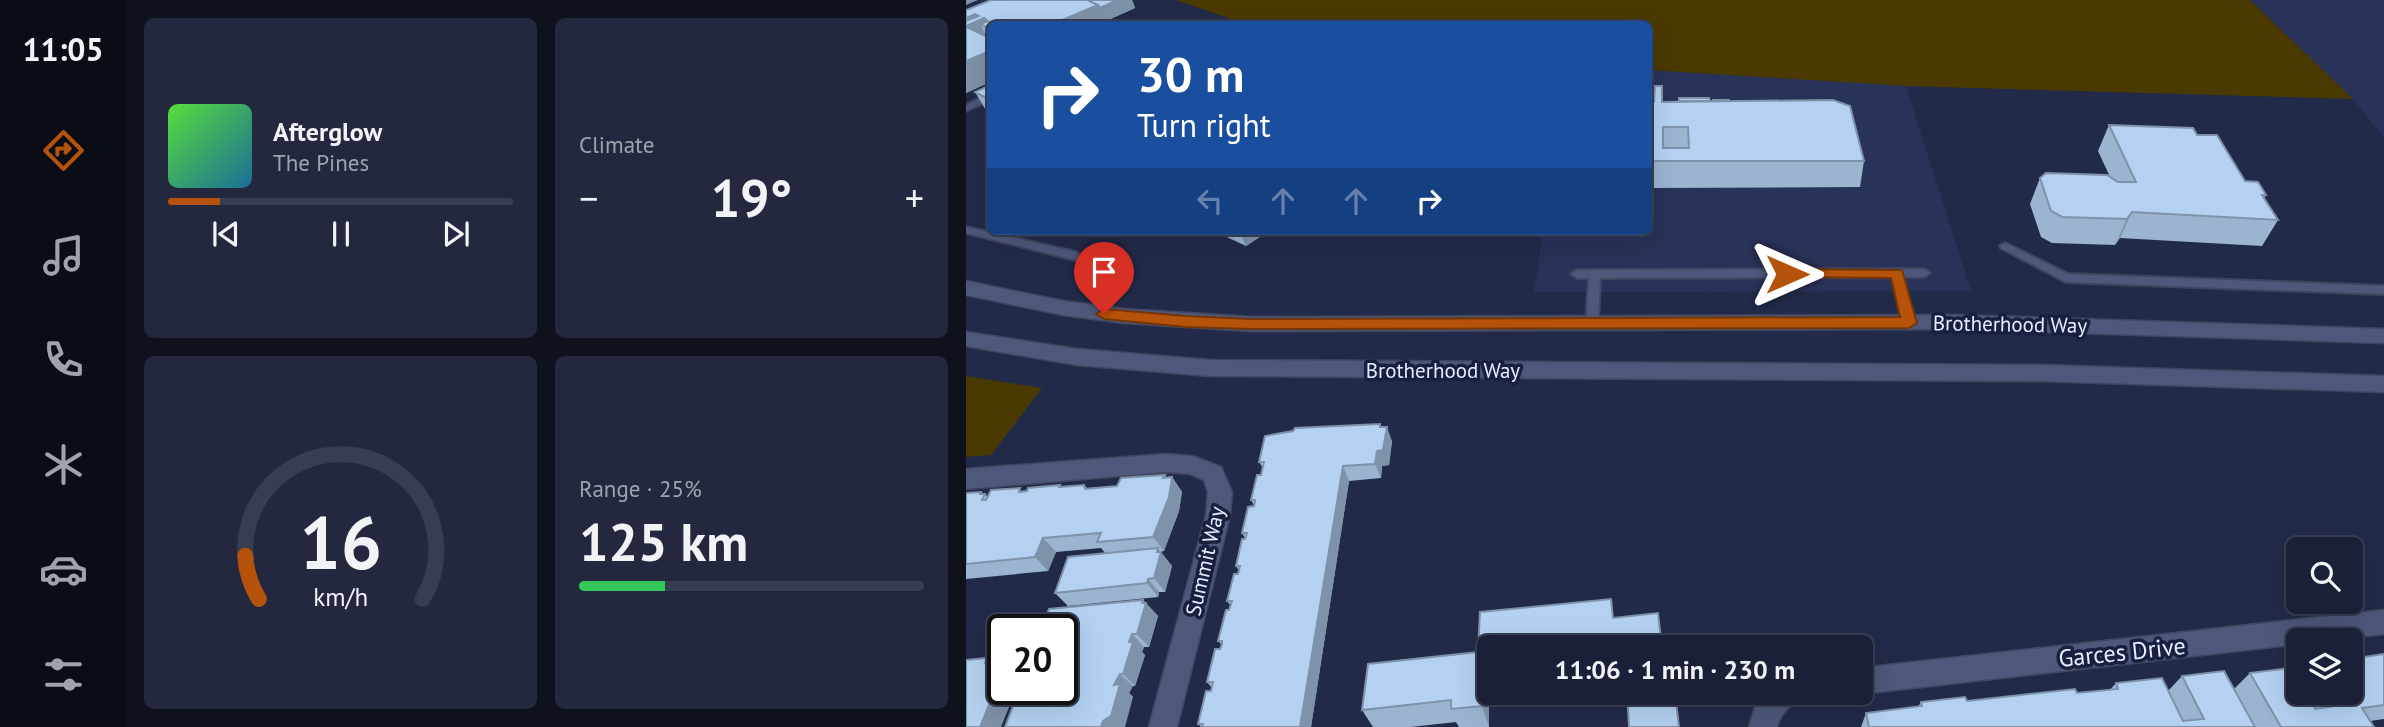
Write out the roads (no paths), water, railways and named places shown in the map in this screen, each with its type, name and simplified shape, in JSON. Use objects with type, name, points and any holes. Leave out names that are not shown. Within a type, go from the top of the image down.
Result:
[{"type":"main road","name":"Brotherhood Way","points":[[966,288],[1063,309],[1186,322],[2077,324],[2384,336]]},
{"type":"main road","name":"Brotherhood Way","points":[[966,339],[1077,357],[1210,368],[2042,373],[2384,384]]},
{"type":"main road","name":"Summit Way","points":[[966,480],[1166,463],[1192,465],[1213,474],[1220,492],[1218,515],[1163,727]]},
{"type":"main road","name":"Garces Drive","points":[[1873,680],[2384,622]]},
{"type":"main road","points":[[1763,727],[1770,705]]},
{"type":"lane","points":[[966,108],[987,98]]},
{"type":"lane","points":[[966,230],[987,235]]},
{"type":"lane","points":[[987,235],[1076,256]]},
{"type":"lane","points":[[2004,246],[2066,278],[2384,290]]},
{"type":"lane","points":[[1577,274],[1924,274]]},
{"type":"lane","points":[[1592,324],[1595,274]]},
{"type":"lane","points":[[1897,274],[1909,323]]}]
